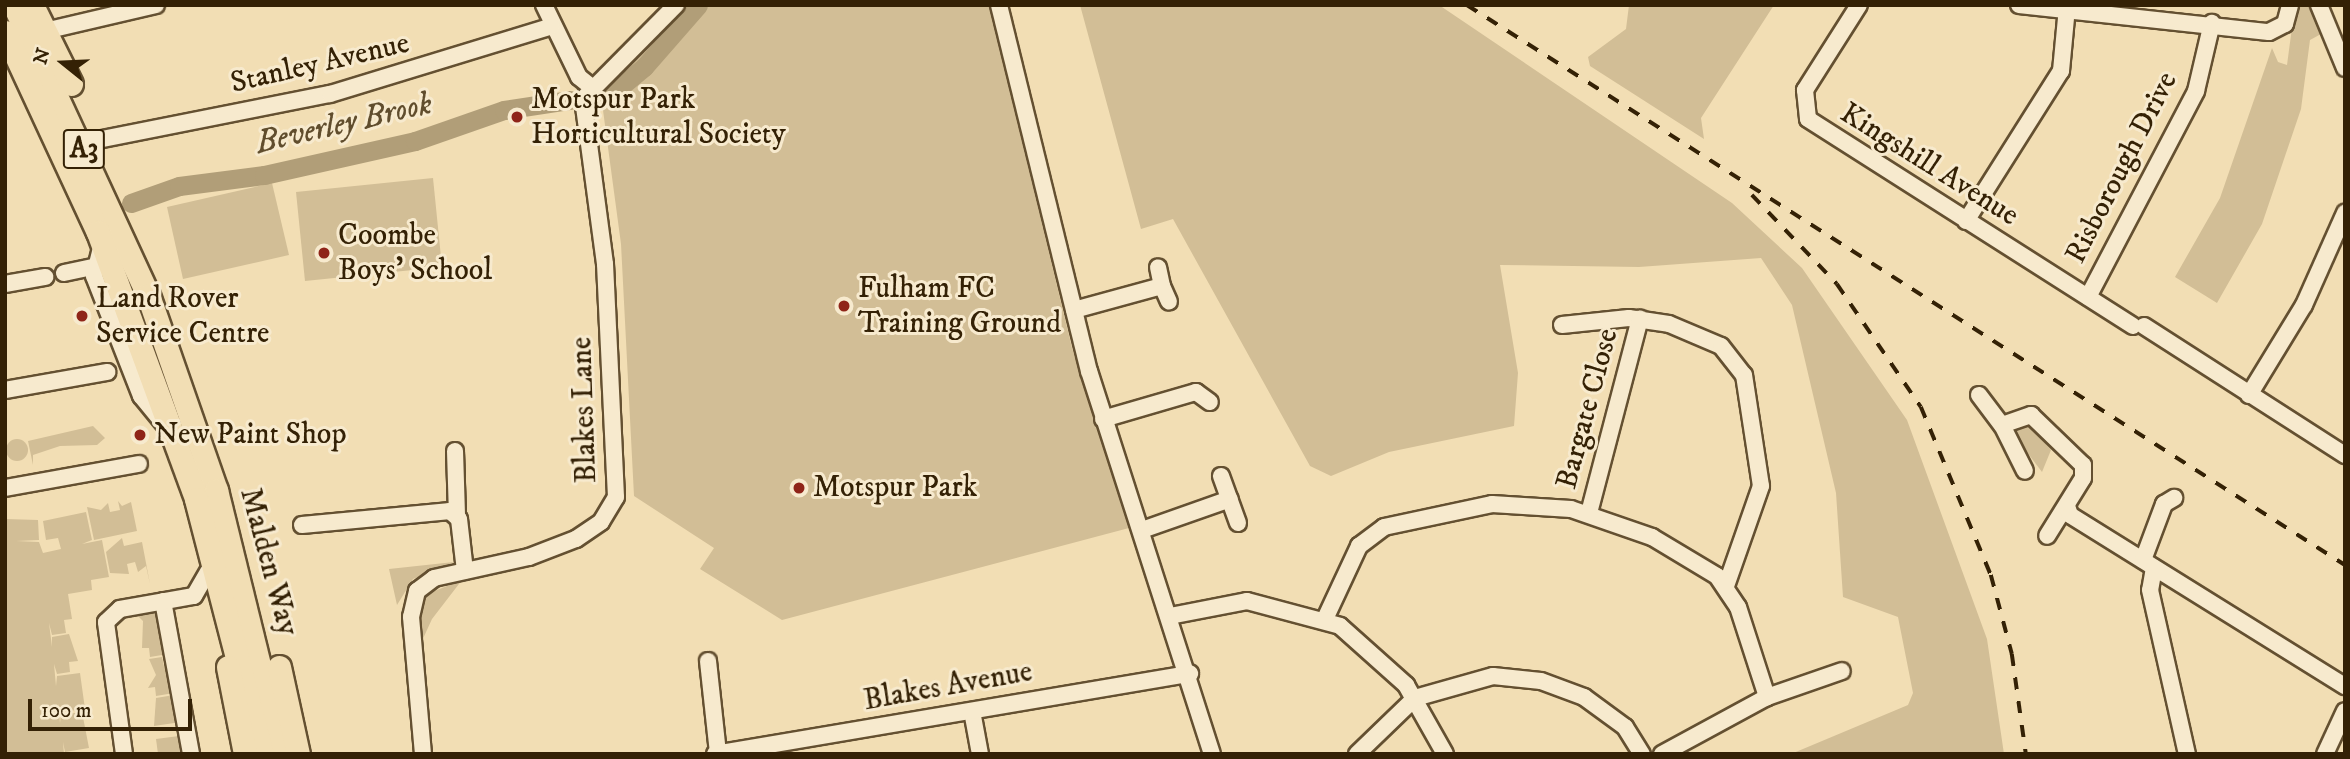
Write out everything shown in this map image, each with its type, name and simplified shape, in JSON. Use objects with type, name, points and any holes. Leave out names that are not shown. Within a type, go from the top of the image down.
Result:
[{"type":"highway","name":"Malden Way","points":[[14,5],[148,295],[281,754]]},
{"type":"highway","name":"A3","points":[[32,5],[97,140],[140,253],[148,295]]},
{"type":"highway","name":"Malden Way","points":[[5,32],[100,238],[172,433],[206,494],[262,754]]},
{"type":"highway","name":"A3","points":[[5,66],[100,238]]},
{"type":"highway","points":[[206,494],[208,572],[245,754]]},
{"type":"highway","points":[[206,494],[268,625],[298,754]]},
{"type":"street","points":[[46,31],[156,5]]},
{"type":"street","points":[[544,5],[552,26],[587,92],[676,5]]},
{"type":"street","points":[[999,5],[1073,310],[1103,419],[1190,674],[1212,754]]},
{"type":"street","name":"Kingshill Avenue","points":[[1859,5],[1805,90],[1804,113],[1966,221],[2345,455]]},
{"type":"street","points":[[2019,5],[2277,31],[2290,5]]},
{"type":"street","points":[[2319,5],[2345,68]]},
{"type":"street","points":[[1966,221],[2061,71],[2067,8]]},
{"type":"street","name":"Risborough Drive","points":[[2088,297],[2196,91],[2212,23]]},
{"type":"street","name":"Stanley Avenue","points":[[97,140],[330,94],[552,26]]},
{"type":"street","name":"Blakes Lane","points":[[423,754],[412,604],[425,583],[576,539],[601,522],[616,497],[606,264],[587,92]]},
{"type":"street","points":[[2249,395],[2304,305],[2345,213]]},
{"type":"street","points":[[64,273],[92,267],[100,238]]},
{"type":"street","name":"Malden Way","points":[[92,267],[141,396],[172,433]]},
{"type":"street","points":[[1158,267],[1169,302]]},
{"type":"street","points":[[5,284],[45,277]]},
{"type":"street","points":[[1073,310],[1163,286]]},
{"type":"street","name":"Bargate Close","points":[[1589,513],[1640,319]]},
{"type":"street","name":"Bargate Close","points":[[1562,325],[1640,319],[1687,329],[1721,346],[1750,393],[1761,485],[1726,586]]},
{"type":"street","points":[[5,390],[107,372]]},
{"type":"street","points":[[1103,419],[1196,392],[1210,402]]},
{"type":"street","points":[[1979,395],[2003,425],[2025,471]]},
{"type":"street","points":[[2003,425],[2031,415],[2081,463],[2083,478],[2047,536]]},
{"type":"street","points":[[455,451],[457,514],[464,572]]},
{"type":"street","points":[[5,488],[139,464]]},
{"type":"street","points":[[1221,476],[1238,523]]},
{"type":"street","points":[[2174,498],[2164,504],[2148,564],[2150,590],[2188,754]]},
{"type":"street","points":[[1142,530],[1230,499]]},
{"type":"street","points":[[1325,619],[1359,546],[1384,527],[1492,504],[1589,513],[1667,544],[1726,586],[1767,697]]},
{"type":"street","points":[[2067,506],[2070,515],[2345,686]]},
{"type":"street","points":[[302,526],[443,510],[457,514]]},
{"type":"street","points":[[124,754],[106,622],[120,609],[199,593],[208,572]]},
{"type":"street","points":[[163,601],[191,754]]},
{"type":"street","points":[[1170,616],[1247,601],[1325,619],[1374,652],[1415,698],[1445,754]]},
{"type":"street","points":[[708,661],[719,753]]},
{"type":"street","points":[[1662,754],[1767,697],[1842,671]]},
{"type":"street","name":"Blakes Avenue","points":[[719,753],[1190,674]]},
{"type":"street","points":[[1357,754],[1415,698],[1493,676],[1541,681],[1606,711],[1642,754]]},
{"type":"street","points":[[972,711],[980,754]]},
{"type":"street","points":[[2325,754],[2345,711]]},
{"type":"shaded area","name":"Fulham FC Training Ground","points":[[685,5],[989,5],[1072,348],[1129,528],[782,620],[700,569],[714,548],[634,496],[621,244],[600,88]]},
{"type":"shaded area","points":[[1080,5],[1439,5],[1732,203],[1802,268],[1907,420],[1987,639],[2004,754],[1791,754],[1908,705],[1913,693],[1898,617],[1843,597],[1836,493],[1792,305],[1761,258],[1639,267],[1500,265],[1518,373],[1514,426],[1389,452],[1331,476],[1310,466],[1173,219],[1141,229]]},
{"type":"shaded area","points":[[1629,5],[1774,5],[1701,118],[1704,139],[1590,66],[1588,57],[1626,29]]},
{"type":"shaded area","points":[[2295,5],[2312,5],[2321,34],[2310,40],[2301,109],[2262,224],[2217,303],[2175,277],[2220,198],[2272,48],[2278,62],[2287,65]]},
{"type":"shaded area","points":[[433,178],[442,267],[305,281],[296,192]]},
{"type":"shaded area","points":[[272,183],[289,255],[183,279],[167,207]]},
{"type":"shaded area","points":[[2029,424],[2051,450],[2042,472],[2014,435],[2018,425]]},
{"type":"shaded area","points":[[93,426],[105,438],[97,445],[60,446],[33,455],[33,465],[28,441]]},
{"type":"shaded area","points":[[17,439],[25,442],[28,450],[25,458],[17,461],[9,458],[6,450],[9,442]]},
{"type":"shaded area","points":[[118,501],[122,506],[131,502],[137,531],[94,540],[87,507],[101,510],[108,503],[110,512],[120,510]]},
{"type":"shaded area","points":[[86,512],[92,540],[82,544],[102,540],[109,577],[91,580],[92,590],[68,594],[72,619],[64,620],[66,633],[52,635],[49,623],[52,647],[52,637],[69,634],[78,661],[69,662],[70,672],[57,674],[54,664],[56,686],[57,676],[80,673],[85,709],[61,712],[58,704],[60,723],[61,715],[82,712],[89,748],[65,752],[63,742],[64,754],[5,754],[5,519],[38,520],[39,540],[16,541],[39,542],[43,553],[61,549],[58,538],[46,540],[43,521]]},
{"type":"shaded area","points":[[122,538],[124,546],[142,542],[150,584],[146,566],[138,572],[135,562],[127,564],[129,574],[110,573],[106,552]]},
{"type":"shaded area","points":[[454,562],[413,579],[397,605],[389,569]]},
{"type":"shaded area","points":[[462,580],[432,619],[421,643],[422,596]]},
{"type":"shaded area","points":[[159,613],[168,654],[150,657],[149,648],[142,648],[143,621],[137,615]]},
{"type":"shaded area","points":[[162,657],[164,667],[171,666],[174,693],[156,696],[155,687],[148,688],[156,675],[149,659]]},
{"type":"shaded area","points":[[174,695],[181,722],[154,726],[156,698]]},
{"type":"shaded area","points":[[179,736],[186,754],[158,754],[156,739]]},
{"type":"waterway","name":"Beverley Brook","points":[[593,100],[608,97],[644,67],[698,5]]},
{"type":"waterway","name":"Beverley Brook","points":[[131,203],[179,186],[264,175],[415,141],[504,110],[570,100]]},
{"type":"railway","points":[[1467,5],[2345,565]]},
{"type":"railway","points":[[1752,195],[1837,284],[1921,407],[1991,575],[2012,654],[2026,754]]},
{"type":"place","name":"Motspur Park Horticultural Society","points":[[517,117]]},
{"type":"place","name":"Coombe Boys' School","points":[[324,253]]},
{"type":"place","name":"Fulham FC Training Ground","points":[[844,306]]},
{"type":"place","name":"Land Rover Service Centre","points":[[82,316]]},
{"type":"place","name":"New Paint Shop","points":[[140,435]]},
{"type":"place","name":"Motspur Park","points":[[799,488]]}]
